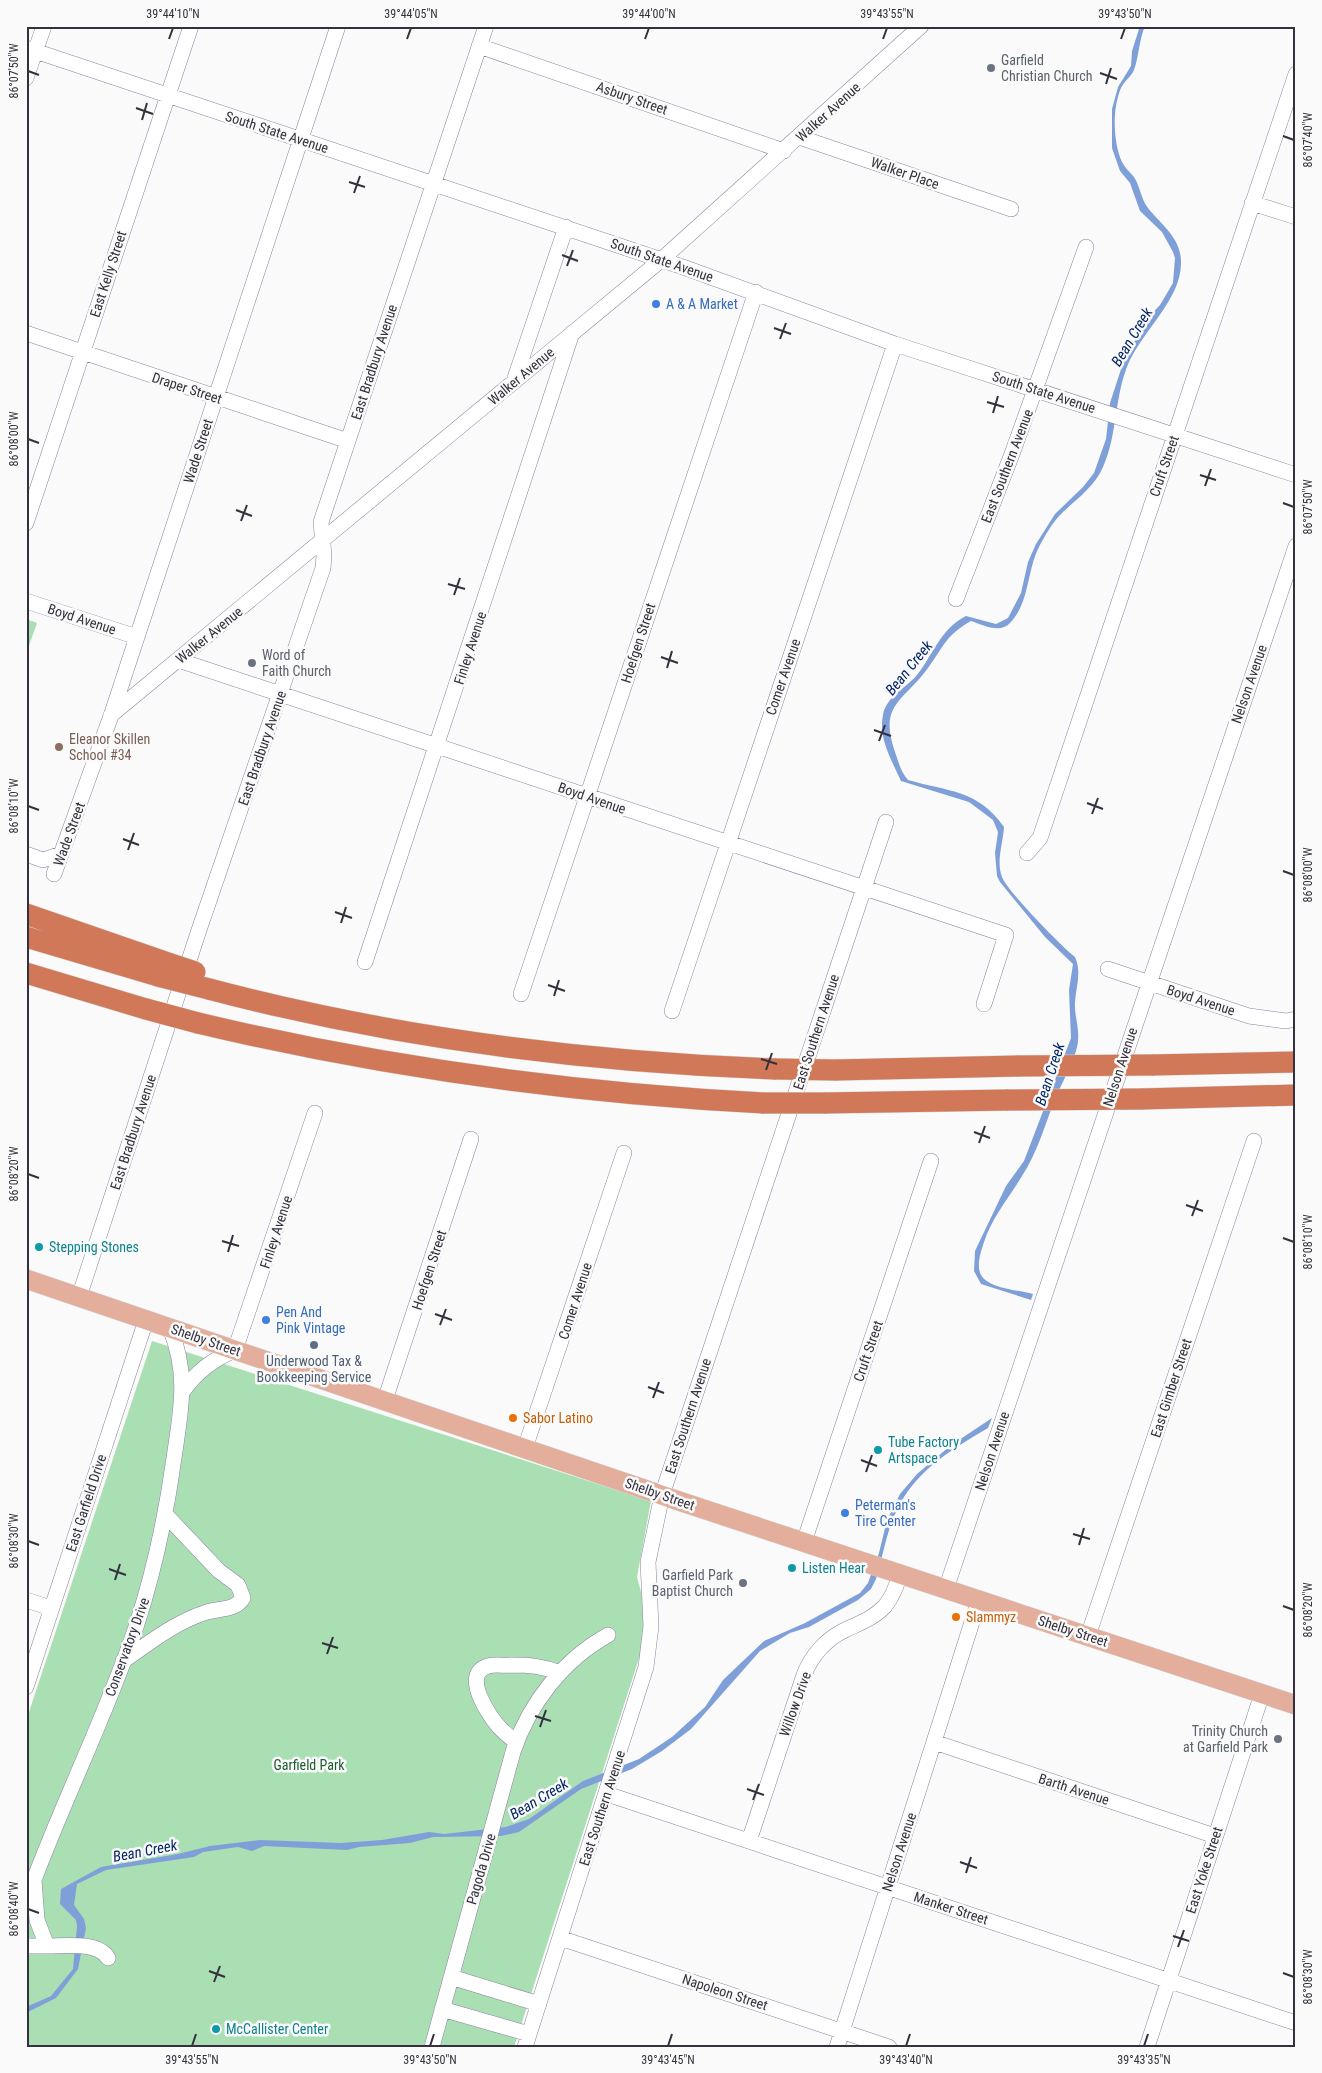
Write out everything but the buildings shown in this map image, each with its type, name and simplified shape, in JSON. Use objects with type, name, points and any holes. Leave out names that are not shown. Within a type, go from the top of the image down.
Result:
[{"type":"highway","points":[[26,914],[160,968]]},
{"type":"highway","points":[[26,937],[160,968],[338,1020],[443,1038],[607,1059],[776,1069],[835,1070],[1296,1062]]},
{"type":"highway","points":[[26,973],[198,1023],[348,1056],[510,1082],[631,1095],[764,1103],[1141,1099],[1296,1095]]},
{"type":"highway","points":[[26,980],[105,996]]},
{"type":"main road","name":"Shelby Street","points":[[26,1280],[662,1495],[1296,1705]]},
{"type":"street","points":[[26,78],[31,50],[44,26]]},
{"type":"street","name":"East Kelly Street","points":[[26,523],[191,26]]},
{"type":"street","name":"Wade Street","points":[[54,874],[111,715],[338,26]]},
{"type":"street","name":"East Bradbury Avenue","points":[[79,1297],[199,930],[323,568],[324,556],[321,522],[486,26]]},
{"type":"street","name":"Walker Avenue","points":[[111,715],[661,260],[921,26]]},
{"type":"street","name":"Asbury Street","points":[[479,46],[784,150]]},
{"type":"street","name":"South State Avenue","points":[[31,50],[566,227],[756,292],[825,320],[895,344],[1296,475]]},
{"type":"street","name":"Cruft Street","points":[[1027,853],[1040,838],[1252,203],[1290,108],[1296,74]]},
{"type":"street","name":"Walker Place","points":[[799,137],[1011,209]]},
{"type":"street","points":[[1252,203],[1296,217]]},
{"type":"street","points":[[514,381],[566,227]]},
{"type":"street","name":"East Southern Avenue","points":[[956,599],[1037,389],[1086,247]]},
{"type":"street","name":"Hoefgen Street","points":[[521,994],[756,292]]},
{"type":"street","name":"Finley Avenue","points":[[365,962],[438,746],[572,333]]},
{"type":"street","name":"Draper Street","points":[[26,334],[348,441]]},
{"type":"street","name":"Comer Avenue","points":[[672,1011],[895,344]]},
{"type":"street","name":"Nelson Avenue","points":[[946,1589],[1296,546]]},
{"type":"street","name":"Boyd Avenue","points":[[26,600],[137,637]]},
{"type":"street","name":"Boyd Avenue","points":[[178,660],[1006,935],[984,1004]]},
{"type":"street","name":"East Southern Avenue","points":[[527,2041],[608,1789],[649,1653],[651,1623],[648,1562],[662,1495],[886,822]]},
{"type":"street","points":[[26,854],[43,860],[61,854]]},
{"type":"street","name":"Boyd Avenue","points":[[1108,969],[1249,1016],[1286,1021],[1296,1019]]},
{"type":"street","name":"Finley Avenue","points":[[235,1350],[315,1113]]},
{"type":"street","name":"Hoefgen Street","points":[[385,1400],[471,1139]]},
{"type":"street","name":"East Gimber Street","points":[[1088,1636],[1254,1141]]},
{"type":"street","name":"Comer Avenue","points":[[525,1448],[624,1154]]},
{"type":"street","name":"Cruft Street","points":[[804,1542],[931,1161]]},
{"type":"street","name":"East Garfield Drive","points":[[26,1687],[146,1320]]},
{"type":"street","name":"Conservatory Drive","points":[[30,1885],[124,1662],[152,1573],[165,1514],[182,1391],[182,1370],[179,1350],[170,1328]]},
{"type":"street","points":[[182,1391],[192,1378],[209,1364],[235,1350]]},
{"type":"street","points":[[124,1662],[172,1627],[201,1614],[234,1607],[243,1598],[238,1585],[219,1572],[165,1514]]},
{"type":"street","name":"Willow Drive","points":[[749,1841],[801,1684],[812,1659],[834,1637],[872,1618],[881,1610],[892,1597],[896,1572]]},
{"type":"street","points":[[26,1600],[51,1608]]},
{"type":"street","name":"Nelson Avenue","points":[[836,2047],[979,1600]]},
{"type":"street","name":"Pagoda Drive","points":[[432,2047],[516,1742],[526,1721],[560,1673],[580,1653],[608,1635]]},
{"type":"street","points":[[516,1742],[500,1729],[478,1692],[475,1684],[478,1673],[489,1666],[526,1665],[546,1667],[560,1673]]},
{"type":"street","name":"East Yoke Street","points":[[1147,2047],[1262,1694]]},
{"type":"street","name":"Barth Avenue","points":[[934,1742],[1215,1836]]},
{"type":"street","name":"Manker Street","points":[[608,1789],[749,1841],[1296,2022]]},
{"type":"street","points":[[30,1885],[37,1920],[53,1946]]},
{"type":"street","name":"Napoleon Street","points":[[560,1938],[889,2047]]},
{"type":"street","points":[[26,1946],[92,1948],[102,1951],[108,1958]]},
{"type":"street","points":[[451,1977],[539,2004]]},
{"type":"street","points":[[442,2009],[527,2041]]},
{"type":"green space","points":[[26,619],[37,623],[26,654]]},
{"type":"green space","name":"Garfield Park","points":[[152,1341],[651,1501],[637,1577],[646,1611],[641,1652],[514,2047],[26,2047],[26,1721]]},
{"type":"water","name":"Bean Creek","points":[[1140,26],[1145,26],[1136,65],[1122,86],[1118,96],[1115,115],[1115,135],[1122,162],[1134,177],[1142,197],[1153,215],[1170,233],[1178,247],[1181,264],[1175,290],[1129,362],[1121,388],[1108,454],[1100,474],[1091,486],[1059,516],[1046,534],[1034,558],[1021,607],[1016,615],[1010,623],[1001,628],[991,628],[971,621],[956,631],[897,704],[892,712],[890,722],[890,734],[894,749],[901,769],[908,780],[949,790],[973,799],[983,805],[1004,827],[1000,859],[1002,877],[1024,906],[1075,957],[1077,963],[1075,1008],[1078,1044],[1076,1051],[1032,1158],[991,1225],[979,1258],[981,1275],[985,1280],[997,1286],[1033,1294],[1031,1300],[981,1284],[974,1271],[975,1251],[1006,1186],[1024,1161],[1071,1038],[1069,990],[1073,964],[1045,937],[1000,882],[997,876],[995,853],[998,832],[993,820],[969,802],[901,781],[884,741],[882,724],[883,715],[888,703],[913,680],[938,642],[957,621],[966,616],[996,624],[1008,618],[1021,593],[1028,562],[1036,544],[1055,514],[1083,487],[1094,473],[1106,439],[1110,403],[1123,363],[1145,321],[1160,305],[1173,283],[1175,258],[1173,252],[1162,232],[1140,211],[1130,183],[1120,171],[1112,148],[1112,109],[1118,87],[1131,66],[1132,51]]},
{"type":"water","name":"Bean Creek","points":[[992,1418],[988,1428],[962,1443],[938,1461],[916,1481],[907,1493],[891,1523],[876,1579],[871,1589],[858,1600],[809,1627],[790,1633],[760,1651],[691,1729],[662,1751],[632,1769],[581,1789],[519,1832],[501,1836],[433,1837],[410,1843],[359,1847],[347,1850],[264,1846],[252,1851],[238,1847],[203,1852],[194,1857],[106,1870],[77,1884],[74,1905],[84,1919],[86,1928],[78,1969],[56,1998],[26,2013],[26,2007],[51,1996],[73,1969],[77,1926],[76,1920],[60,1904],[61,1889],[101,1867],[178,1854],[210,1846],[260,1840],[341,1843],[382,1840],[429,1832],[444,1834],[506,1827],[529,1819],[583,1781],[639,1759],[672,1737],[705,1707],[723,1680],[764,1641],[805,1623],[860,1593],[868,1583],[879,1553],[887,1520],[900,1494],[917,1474],[950,1446]]},
{"type":"place","name":"Garfield Christian Church","points":[[991,68]]},
{"type":"place","name":"A & A Market","points":[[656,304]]},
{"type":"place","name":"Word of Faith Church","points":[[252,663]]},
{"type":"place","name":"Eleanor Skillen School #34","points":[[59,747]]},
{"type":"place","name":"Stepping Stones","points":[[39,1247]]},
{"type":"place","name":"Pen And Pink Vintage","points":[[266,1320]]},
{"type":"place","name":"Underwood Tax & Bookkeeping Service","points":[[314,1345]]},
{"type":"place","name":"Sabor Latino","points":[[513,1418]]},
{"type":"place","name":"Tube Factory Artspace","points":[[878,1450]]},
{"type":"place","name":"Peterman's Tire Center","points":[[845,1513]]},
{"type":"place","name":"Listen Hear","points":[[792,1568]]},
{"type":"place","name":"Garfield Park Baptist Church","points":[[743,1583]]},
{"type":"place","name":"Slammyz","points":[[956,1617]]},
{"type":"place","name":"Trinity Church at Garfield Park","points":[[1278,1739]]},
{"type":"place","name":"McCallister Center","points":[[216,2029]]}]
